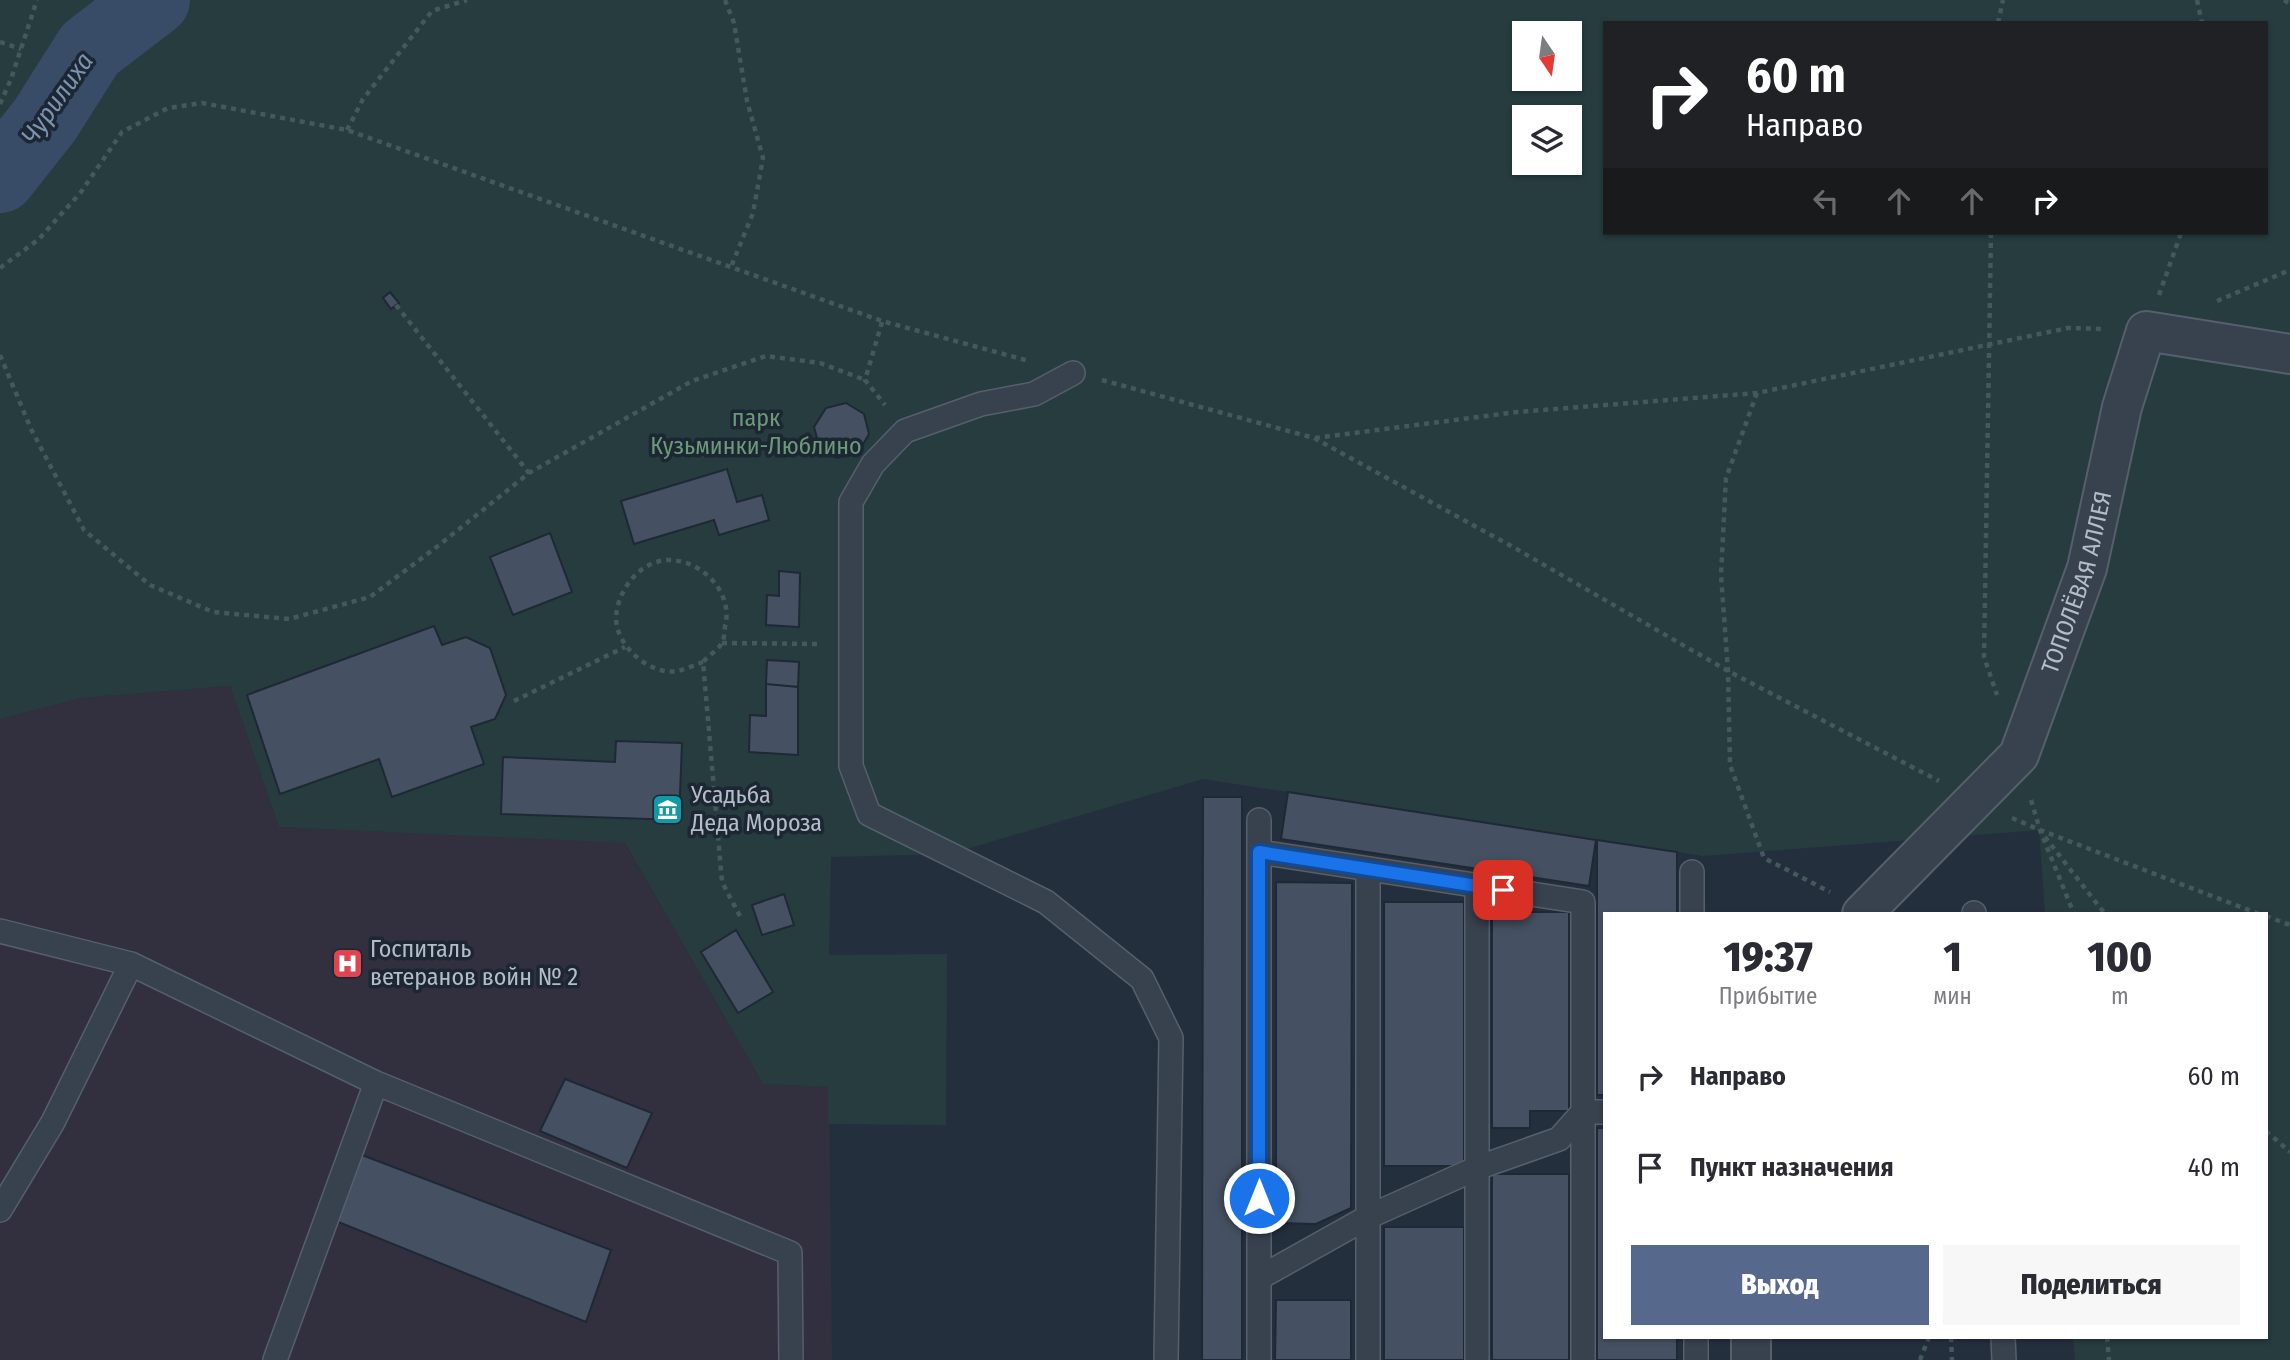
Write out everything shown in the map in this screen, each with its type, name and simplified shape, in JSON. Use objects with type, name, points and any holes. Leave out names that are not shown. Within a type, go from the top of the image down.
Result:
[{"type":"street","points":[[2146,331],[2290,354]]},
{"type":"street","name":"ТОПОЛЁВАЯ АЛЛЕЯ","points":[[1863,912],[2019,755],[2087,568],[2122,407],[2146,331]]},
{"type":"street","points":[[1751,1339],[1751,1360]]},
{"type":"lane","points":[[1073,373],[1034,394],[981,404],[905,431],[873,464],[850,502],[851,766],[869,814],[1046,902],[1142,979],[1171,1038],[1166,1360]]},
{"type":"lane","points":[[1259,820],[1259,1360]]},
{"type":"lane","points":[[1259,852],[1583,902],[1594,1112],[1583,1360]]},
{"type":"lane","points":[[1368,869],[1368,1360]]},
{"type":"lane","points":[[1692,872],[1692,912]]},
{"type":"lane","points":[[1476,1360],[1477,886]]},
{"type":"lane","points":[[0,931],[131,964],[376,1083],[790,1253],[791,1360]]},
{"type":"lane","points":[[0,1210],[53,1122],[131,964]]},
{"type":"lane","points":[[275,1360],[376,1083]]},
{"type":"lane","points":[[1259,1278],[1368,1217],[1477,1168],[1559,1139],[1594,1112]]},
{"type":"lane","points":[[1696,1339],[1696,1360]]},
{"type":"lane","points":[[2003,1339],[2004,1360]]},
{"type":"path","points":[[0,104],[22,49],[37,0]]},
{"type":"path","points":[[346,130],[363,99],[432,11],[467,0]]},
{"type":"path","points":[[724,0],[734,23],[747,101],[763,158],[753,213],[731,267]]},
{"type":"path","points":[[1998,21],[2003,0]]},
{"type":"path","points":[[2197,0],[2202,21]]},
{"type":"path","points":[[2284,0],[2290,4]]},
{"type":"path","points":[[0,42],[22,49]]},
{"type":"path","points":[[0,268],[39,239],[81,192],[122,132],[168,108],[202,103],[346,130],[786,286]]},
{"type":"path","points":[[1991,235],[1987,346],[1984,657],[2019,755],[2040,830],[2073,912]]},
{"type":"path","points":[[2180,235],[2146,331],[2068,328],[1757,393],[1517,412],[1314,438],[1513,547],[1728,671],[1975,800],[2040,830],[2254,912]]},
{"type":"path","points":[[396,305],[529,473]]},
{"type":"path","points":[[866,380],[882,321]]},
{"type":"path","points":[[0,355],[31,429],[84,530],[150,585],[214,612],[289,619],[370,597],[529,473],[692,381],[766,356],[820,363],[866,380],[905,431]]},
{"type":"path","points":[[1757,393],[1726,478],[1721,575],[1728,671],[1730,765],[1764,858],[1863,912]]},
{"type":"path","points":[[667,560],[696,566],[718,585],[727,612],[722,643],[703,662],[676,672],[647,666],[625,647],[616,620],[621,592],[640,570],[667,560]]},
{"type":"path","points":[[722,643],[851,644]]},
{"type":"path","points":[[513,701],[625,647]]},
{"type":"path","points":[[703,662],[722,882],[742,919]]},
{"type":"path","points":[[2040,830],[2103,912]]},
{"type":"path","points":[[2268,917],[2290,925]]},
{"type":"path","points":[[2268,1133],[2290,1152]]},
{"type":"path","points":[[1920,1360],[1928,1339]]},
{"type":"path","points":[[1951,1339],[1952,1360]]},
{"type":"path","points":[[2107,1339],[2109,1360]]},
{"type":"shaded area","name":"Госпиталь ветеранов войн № 2","points":[[230,686],[279,827],[624,842],[763,1084],[829,1087],[832,1360],[0,1360],[0,719],[81,698]]},
{"type":"green space","name":"парк Кузьминки-Люблино","points":[[0,0],[2290,0],[2290,1360],[2075,1360],[2073,1339],[2268,1339],[2268,912],[2045,912],[2039,830],[1703,856],[1203,779],[950,854],[831,857],[829,955],[947,954],[946,1125],[828,1124],[828,1087],[763,1084],[625,843],[279,827],[230,686],[81,698],[0,719]]},
{"type":"building","points":[[390,292],[399,303],[391,309],[383,298]]},
{"type":"building","points":[[846,403],[864,414],[869,434],[858,453],[837,458],[820,449],[814,427],[826,408]]},
{"type":"building","points":[[727,469],[737,502],[762,495],[769,520],[719,535],[714,520],[634,544],[621,501]]},
{"type":"building","points":[[550,533],[572,592],[513,615],[490,557]]},
{"type":"building","points":[[779,571],[800,573],[799,627],[766,625],[767,595],[779,596]]},
{"type":"building","points":[[434,626],[442,645],[466,637],[490,648],[506,695],[495,719],[471,727],[484,764],[392,797],[379,759],[280,794],[247,695]]},
{"type":"building","points":[[767,660],[799,662],[798,687],[766,684]]},
{"type":"building","points":[[766,684],[798,687],[798,755],[749,752],[750,715],[766,716]]},
{"type":"building","points":[[616,741],[682,743],[679,820],[501,814],[503,757],[615,762]]},
{"type":"building","points":[[1288,792],[1596,840],[1589,886],[1281,839]]},
{"type":"building","points":[[1203,797],[1242,797],[1242,1360],[1202,1360]]},
{"type":"building","points":[[1597,840],[1677,852],[1677,912],[1603,912],[1603,1095],[1597,1095]]},
{"type":"building","points":[[1276,882],[1352,883],[1351,1208],[1316,1224],[1276,1223]]},
{"type":"building","points":[[784,894],[794,925],[762,935],[752,905]]},
{"type":"building","points":[[1384,902],[1464,902],[1464,1166],[1384,1166]]},
{"type":"building","points":[[1492,912],[1569,912],[1569,1111],[1530,1111],[1530,1128],[1492,1128]]},
{"type":"building","points":[[736,930],[773,992],[738,1013],[701,952]]},
{"type":"building","points":[[565,1079],[652,1113],[627,1168],[540,1131]]},
{"type":"building","points":[[1597,1128],[1603,1128],[1603,1339],[1677,1339],[1677,1360],[1597,1360]]},
{"type":"building","points":[[362,1155],[611,1250],[586,1322],[331,1219]]},
{"type":"building","points":[[1492,1174],[1569,1174],[1569,1360],[1492,1360]]},
{"type":"building","points":[[1384,1227],[1464,1227],[1464,1360],[1384,1360]]},
{"type":"building","points":[[1276,1300],[1351,1300],[1351,1360],[1275,1360]]},
{"type":"waterway","name":"Чурилиха","points":[[0,177],[45,120],[90,49],[154,0]]},
{"type":"place","name":"Усадьба Деда Мороза","points":[[668,809]]},
{"type":"place","name":"Госпиталь ветеранов войн № 2","points":[[347,963]]},
{"type":"route","points":[[1259,1198],[1259,852],[1503,890]]}]
